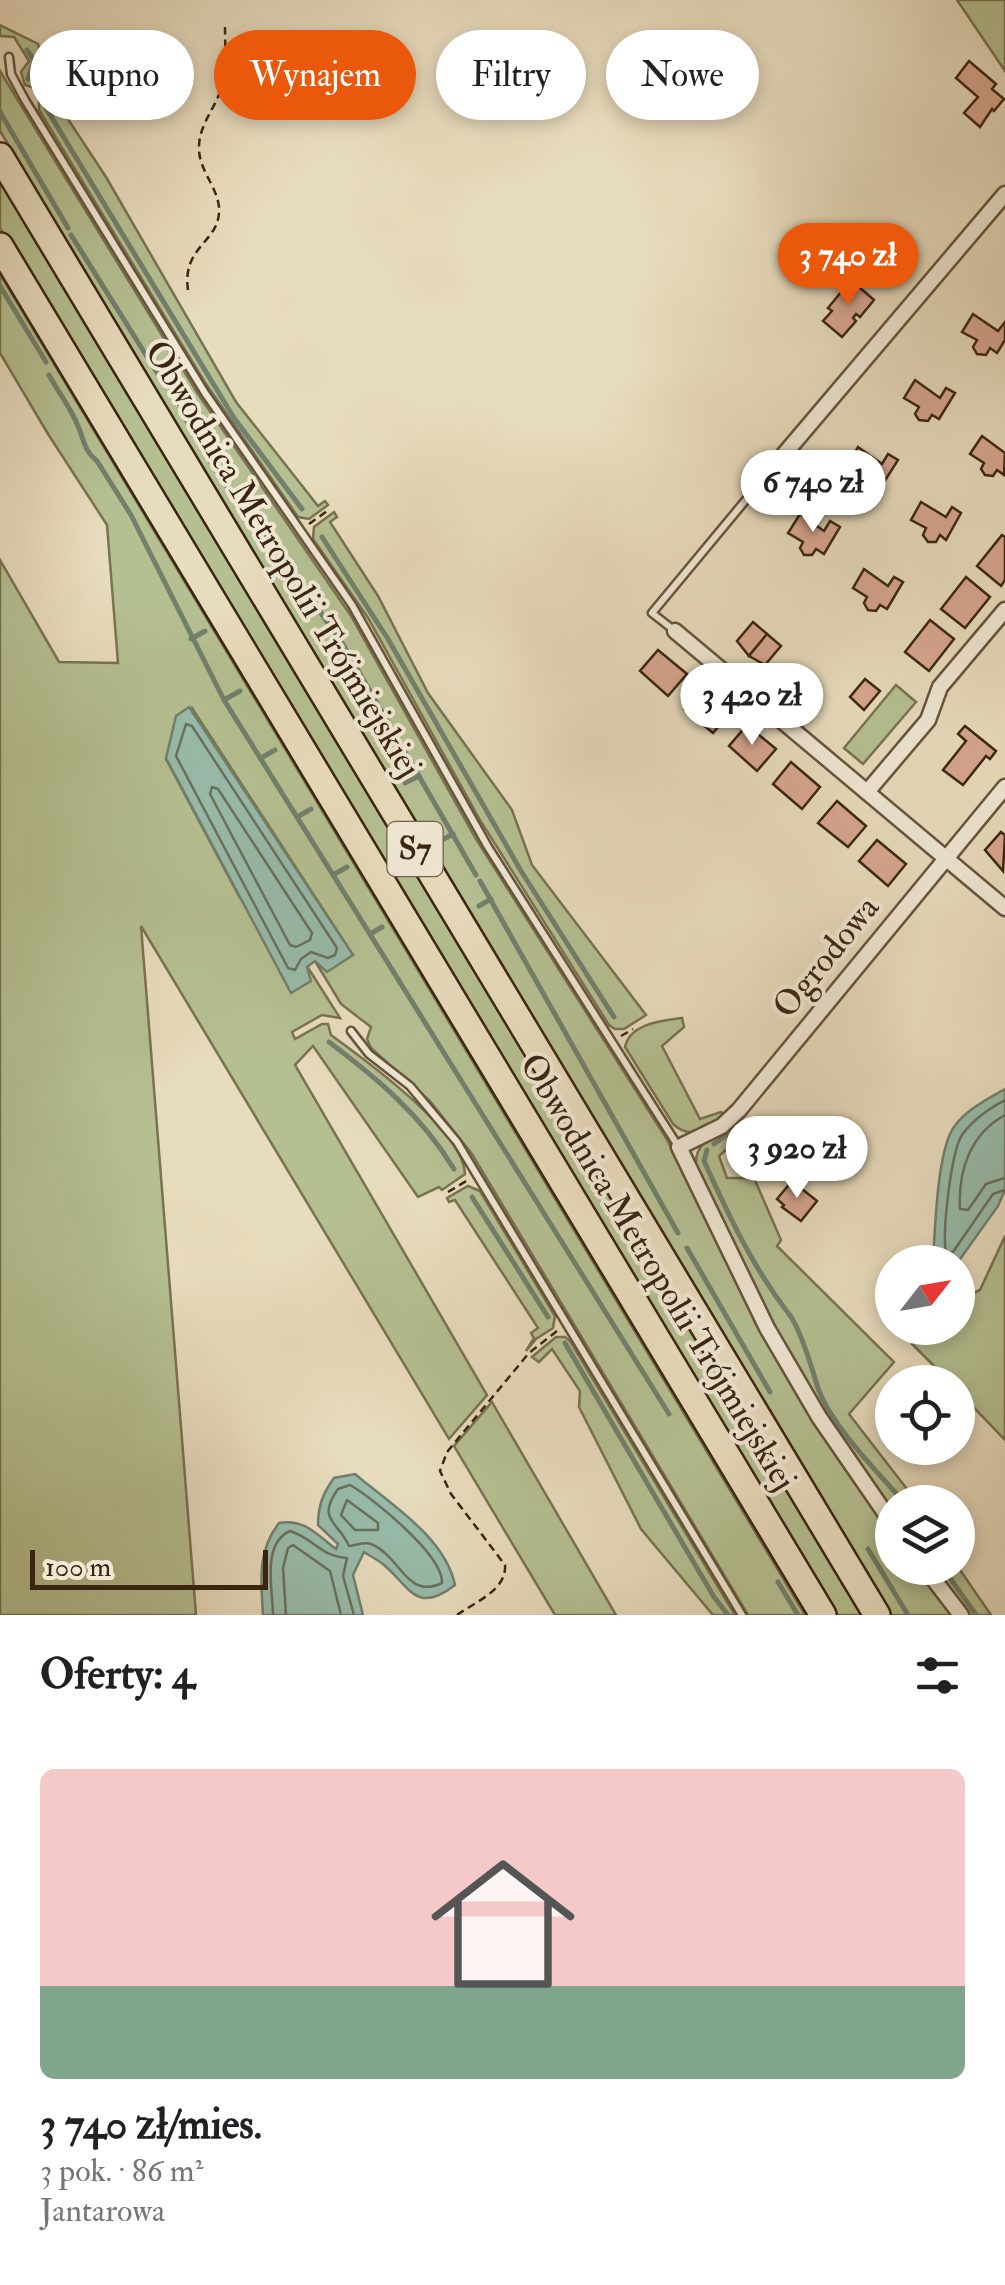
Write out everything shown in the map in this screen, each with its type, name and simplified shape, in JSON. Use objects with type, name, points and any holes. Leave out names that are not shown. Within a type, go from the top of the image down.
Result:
[{"type":"highway","name":"Obwodnica Metropolii Trójmiejskiej","points":[[0,156],[877,1615]]},
{"type":"highway","name":"Obwodnica Metropolii Trójmiejskiej","points":[[0,246],[823,1615]]},
{"type":"street","points":[[770,472],[1005,194]]},
{"type":"street","points":[[867,792],[928,720],[940,687],[1005,610]]},
{"type":"street","points":[[675,632],[1005,908]]},
{"type":"street","name":"Ogrodowa","points":[[679,1148],[722,1126],[740,1110],[1005,787]]},
{"type":"street","points":[[679,1148],[767,1328],[819,1417],[875,1498]]},
{"type":"street","points":[[939,1585],[961,1615]]},
{"type":"lane","points":[[9,57],[11,74],[25,100],[205,394],[352,605],[488,847],[679,1148]]},
{"type":"lane","points":[[675,632],[652,613],[770,472]]},
{"type":"lane","points":[[351,1031],[369,1054],[410,1086],[458,1142],[742,1615]]},
{"type":"path","points":[[188,290],[186,274],[193,254],[216,224],[220,212],[202,170],[198,146],[226,66],[225,27]]},
{"type":"path","points":[[299,531],[328,511]]},
{"type":"path","points":[[612,1042],[632,1029]]},
{"type":"path","points":[[448,1192],[478,1175]]},
{"type":"path","points":[[457,1615],[500,1586],[506,1575],[504,1565],[450,1494],[440,1471],[447,1452],[539,1342],[568,1325]]},
{"type":"shaded area","points":[[957,0],[1005,0],[1005,71]]},
{"type":"shaded area","points":[[0,25],[30,40],[30,87],[25,85],[21,72],[29,61],[14,37],[0,36]]},
{"type":"shaded area","points":[[0,71],[198,394],[351,616],[476,839],[666,1138],[793,1388],[875,1510],[875,1585],[931,1585],[953,1615],[891,1615],[0,131]]},
{"type":"shaded area","points":[[45,120],[68,120],[106,177],[236,402],[318,506],[325,501],[328,505],[309,519],[298,517],[204,381]]},
{"type":"shaded area","points":[[0,177],[863,1615],[833,1615],[0,228]]},
{"type":"shaded area","points":[[0,274],[805,1615],[748,1615],[472,1154],[430,1101],[371,1048],[367,1039],[371,1027],[341,1004],[315,961],[327,971],[353,955],[192,708],[166,759],[240,898],[307,966],[340,1018],[322,1015],[292,1032],[295,1039],[328,1024],[331,1035],[431,1117],[460,1157],[465,1174],[442,1190],[439,1187],[418,1197],[313,1046],[295,1065],[487,1395],[449,1439],[141,926],[196,1615],[0,1615],[0,560],[59,662],[118,663],[107,525],[0,353]]},
{"type":"shaded area","points":[[334,512],[337,517],[330,522],[378,596],[428,693],[512,810],[532,865],[646,1015],[624,1029],[609,1025],[480,820],[368,618],[313,539],[314,527]]},
{"type":"shaded area","points":[[896,685],[916,702],[863,764],[844,748]]},
{"type":"shaded area","points":[[682,1018],[684,1027],[662,1046],[700,1119],[721,1112],[726,1118],[693,1132],[673,1124],[625,1047],[640,1028]]},
{"type":"shaded area","points":[[731,1124],[741,1136],[719,1156],[727,1178],[754,1178],[781,1240],[777,1246],[894,1362],[875,1365],[875,1384],[849,1414],[875,1448],[875,1465],[888,1465],[904,1485],[875,1487],[825,1414],[774,1327],[696,1164],[702,1145]]},
{"type":"shaded area","points":[[468,1186],[480,1191],[555,1316],[553,1328],[526,1351],[534,1338],[531,1333],[538,1328],[455,1200],[449,1202],[447,1198]]},
{"type":"shaded area","points":[[1005,1236],[1005,1440],[975,1409],[975,1365],[933,1365],[913,1345],[975,1345],[975,1292],[980,1290]]},
{"type":"shaded area","points":[[556,1337],[570,1341],[735,1615],[713,1615],[641,1529],[579,1407],[580,1391],[552,1349],[539,1362],[532,1357]]},
{"type":"shaded area","points":[[492,1402],[616,1615],[555,1615],[454,1446]]},
{"type":"shaded area","points":[[947,1585],[970,1585],[991,1615],[969,1615]]},
{"type":"water","points":[[189,707],[353,955],[327,972],[315,961],[307,967],[311,981],[291,993],[166,758],[176,716]]},
{"type":"water","points":[[1005,1089],[1005,1190],[970,1245],[934,1245],[939,1179],[950,1134],[966,1113]]},
{"type":"water","points":[[355,1474],[428,1537],[449,1568],[455,1585],[442,1594],[422,1598],[364,1552],[353,1575],[363,1615],[263,1615],[262,1567],[267,1544],[279,1523],[296,1523],[310,1529],[336,1549],[338,1544],[318,1525],[320,1506],[334,1478]]},
{"type":"building","points":[[969,61],[996,84],[992,89],[1004,99],[980,127],[964,113],[978,97],[956,78]]},
{"type":"building","points":[[851,280],[874,300],[860,317],[856,314],[856,321],[842,337],[823,321],[832,311],[828,308]]},
{"type":"building","points":[[973,314],[998,331],[1005,322],[1005,340],[997,353],[990,348],[986,355],[977,354],[973,347],[977,340],[962,332]]},
{"type":"building","points":[[915,380],[940,398],[946,388],[955,393],[939,419],[932,415],[928,421],[919,420],[915,414],[919,407],[904,398]]},
{"type":"building","points":[[982,436],[1005,453],[1004,475],[997,470],[993,476],[985,475],[981,469],[984,463],[970,454]]},
{"type":"building","points":[[858,447],[882,464],[888,454],[898,460],[881,487],[874,482],[870,488],[862,488],[857,481],[861,475],[847,466]]},
{"type":"building","points":[[921,502],[946,517],[952,507],[961,513],[946,540],[940,535],[936,542],[928,542],[923,535],[926,528],[911,520]]},
{"type":"building","points":[[800,514],[824,531],[830,521],[840,527],[824,554],[816,549],[812,555],[804,555],[800,548],[803,542],[788,533]]},
{"type":"building","points":[[1002,535],[1005,580],[1001,586],[977,566]]},
{"type":"building","points":[[864,569],[888,586],[894,577],[903,582],[887,609],[880,605],[876,611],[868,610],[864,603],[867,597],[853,588]]},
{"type":"building","points":[[966,577],[990,597],[965,628],[941,609]]},
{"type":"building","points":[[930,620],[954,639],[929,671],[905,652]]},
{"type":"building","points":[[753,622],[767,634],[749,656],[737,641]]},
{"type":"building","points":[[767,634],[781,646],[765,665],[749,656]]},
{"type":"building","points":[[658,650],[687,674],[668,696],[640,671]]},
{"type":"building","points":[[865,679],[880,691],[864,710],[850,697]]},
{"type":"building","points":[[702,687],[731,712],[713,733],[684,709]]},
{"type":"building","points":[[747,725],[776,749],[757,771],[729,746]]},
{"type":"building","points":[[965,726],[996,751],[990,759],[986,756],[963,785],[943,770],[966,741],[958,734]]},
{"type":"building","points":[[791,762],[820,787],[802,809],[773,784]]},
{"type":"building","points":[[837,801],[866,826],[848,847],[818,823]]},
{"type":"building","points":[[1001,832],[1005,835],[1003,871],[985,850]]},
{"type":"building","points":[[877,840],[906,864],[888,886],[859,861]]},
{"type":"building","points":[[792,1181],[817,1201],[801,1221],[777,1199]]},
{"type":"waterway","points":[[27,50],[34,60],[28,79]]},
{"type":"waterway","points":[[0,112],[68,228]]},
{"type":"waterway","points":[[53,120],[234,418],[302,509]]},
{"type":"waterway","points":[[71,235],[161,379],[174,393],[213,466],[246,506]]},
{"type":"waterway","points":[[0,286],[46,362]]},
{"type":"waterway","points":[[49,375],[75,419],[87,449],[131,515],[224,700],[669,1414]]},
{"type":"waterway","points":[[251,513],[344,646],[476,875]]},
{"type":"waterway","points":[[322,537],[388,639],[521,871],[614,1017]]},
{"type":"waterway","points":[[293,597],[306,589]]},
{"type":"waterway","points":[[191,639],[205,631]]},
{"type":"waterway","points":[[332,661],[346,653]]},
{"type":"waterway","points":[[224,700],[240,691]]},
{"type":"waterway","points":[[367,720],[381,711]]},
{"type":"waterway","points":[[261,758],[275,750]]},
{"type":"waterway","points":[[405,783],[419,776]]},
{"type":"waterway","points":[[297,817],[311,809]]},
{"type":"waterway","points":[[440,841],[453,834]]},
{"type":"waterway","points":[[333,875],[347,867]]},
{"type":"waterway","points":[[480,881],[678,1233]]},
{"type":"waterway","points":[[479,906],[491,899]]},
{"type":"waterway","points":[[370,934],[382,927]]},
{"type":"waterway","points":[[329,1042],[398,1099],[454,1169]]},
{"type":"waterway","points":[[714,1144],[726,1135]]},
{"type":"waterway","points":[[707,1150],[704,1161],[713,1181],[753,1260],[793,1320],[823,1399],[855,1446],[889,1485]]},
{"type":"waterway","points":[[472,1197],[548,1317]]},
{"type":"waterway","points":[[687,1248],[770,1392]]},
{"type":"waterway","points":[[565,1343],[728,1615]]},
{"type":"waterway","points":[[868,1549],[908,1615]]},
{"type":"waterway","points":[[778,1582],[798,1615]]},
{"type":"waterway","points":[[955,1585],[976,1615]]}]
